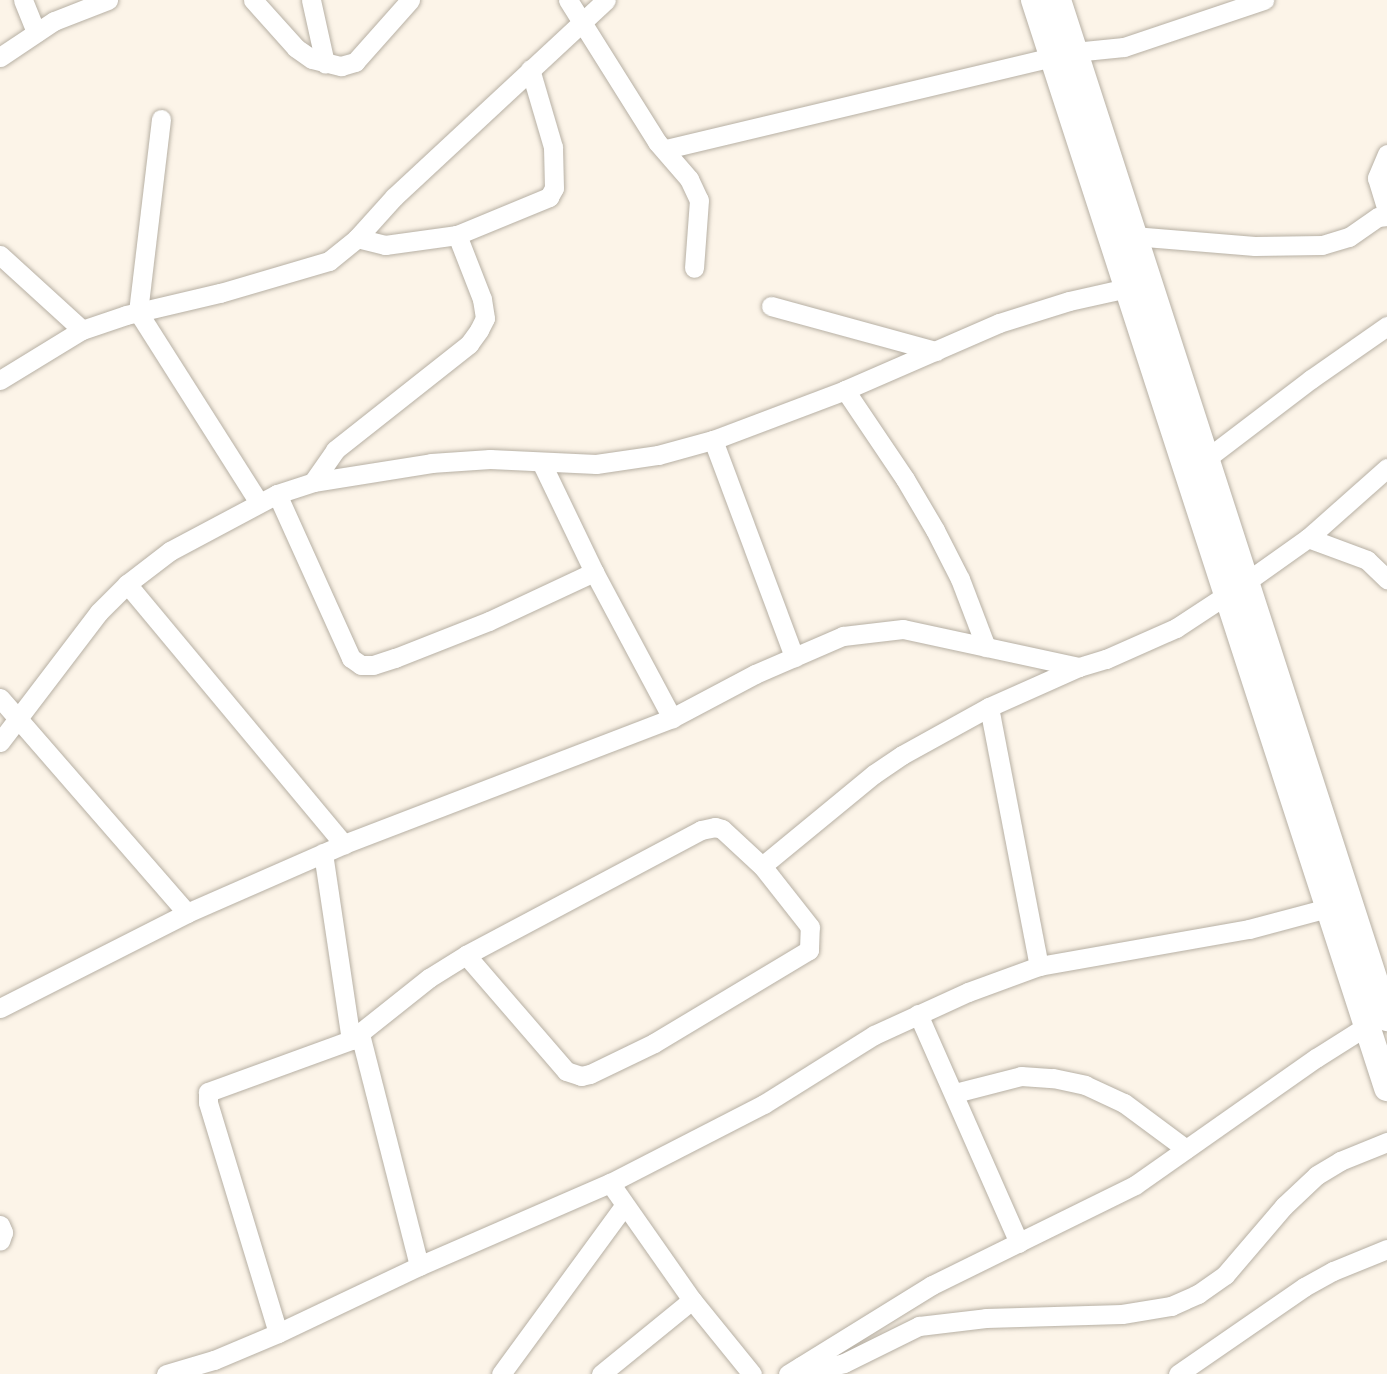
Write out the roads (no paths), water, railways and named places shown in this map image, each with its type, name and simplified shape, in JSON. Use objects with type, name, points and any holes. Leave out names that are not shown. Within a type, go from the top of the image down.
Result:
[{"type":"street","points":[[23,0],[36,33]]},
{"type":"street","points":[[0,57],[54,21],[108,0]]},
{"type":"street","points":[[253,0],[296,48],[325,63],[341,66],[355,62],[410,0]]},
{"type":"street","points":[[311,0],[325,63]]},
{"type":"street","points":[[568,0],[657,142],[666,149],[689,179],[699,200],[694,268]]},
{"type":"street","points":[[0,380],[82,330],[138,312],[219,293],[329,261],[357,238],[394,197],[530,69],[607,0]]},
{"type":"street","points":[[666,149],[1063,54],[1124,47],[1264,0]]},
{"type":"street","points":[[1042,1],[1133,236],[1187,392],[1236,587],[1328,908],[1380,1009]]},
{"type":"street","points":[[1063,54],[1127,288],[1190,472],[1236,587],[1380,1009],[1387,1088]]},
{"type":"street","points":[[357,238],[385,245],[457,235],[549,197],[554,188],[553,147],[530,69]]},
{"type":"street","points":[[161,119],[138,312],[259,503]]},
{"type":"street","points":[[1133,236],[1255,246],[1322,245],[1349,237],[1387,213],[1377,178],[1387,154]]},
{"type":"street","points":[[313,482],[335,450],[469,344],[479,330],[485,318],[482,299],[457,235]]},
{"type":"street","points":[[0,255],[82,330]]},
{"type":"street","points":[[0,742],[99,612],[127,584],[170,551],[277,494],[313,482],[430,463],[490,459],[542,464],[625,462],[713,440],[845,390],[999,323],[1069,301],[1127,288]]},
{"type":"street","points":[[771,306],[936,351]]},
{"type":"street","points":[[1206,459],[1311,379],[1387,326]]},
{"type":"street","points":[[845,390],[905,479],[935,530],[960,579],[986,648]]},
{"type":"street","points":[[713,440],[794,657]]},
{"type":"street","points":[[542,464],[594,572],[672,718]]},
{"type":"street","points":[[762,866],[874,774],[989,707],[1176,628],[1308,538],[1387,468]]},
{"type":"street","points":[[277,494],[351,658],[361,665],[373,665],[395,658],[489,621],[594,572]]},
{"type":"street","points":[[1308,538],[1367,560],[1387,579]]},
{"type":"street","points":[[127,584],[344,844]]},
{"type":"street","points":[[0,1008],[187,913],[344,844],[672,718],[842,636],[903,629],[1079,667]]},
{"type":"street","points":[[0,698],[187,913]]},
{"type":"street","points":[[989,707],[1039,966]]},
{"type":"street","points":[[278,1333],[208,1102],[208,1092],[355,1037],[429,978],[466,955],[701,830],[715,827],[722,829],[762,866],[810,927],[809,950],[654,1043],[581,1076],[566,1071],[466,955]]},
{"type":"street","points":[[323,853],[355,1037],[419,1266]]},
{"type":"street","points":[[166,1374],[214,1360],[278,1333],[419,1266],[610,1183],[710,1134],[764,1104],[834,1058],[918,1013],[1039,966],[1249,929],[1328,908]]},
{"type":"street","points":[[795,1370],[932,1285],[1135,1185],[1316,1058],[1380,1009]]},
{"type":"street","points":[[918,1013],[1020,1243]]},
{"type":"street","points":[[955,1093],[1021,1076],[1053,1078],[1085,1085],[1124,1103],[1186,1149]]},
{"type":"street","points":[[795,1370],[844,1363],[919,1326],[986,1318],[1122,1314],[1171,1306],[1198,1294],[1225,1275],[1284,1206],[1317,1175],[1340,1161],[1387,1142]]},
{"type":"street","points":[[610,1183],[692,1300],[751,1374]]},
{"type":"street","points":[[501,1374],[624,1206]]},
{"type":"street","points":[[0,1225],[3,1232],[0,1241]]},
{"type":"street","points":[[1178,1374],[1304,1287],[1333,1270],[1387,1250]]},
{"type":"street","points":[[601,1374],[692,1300]]}]
